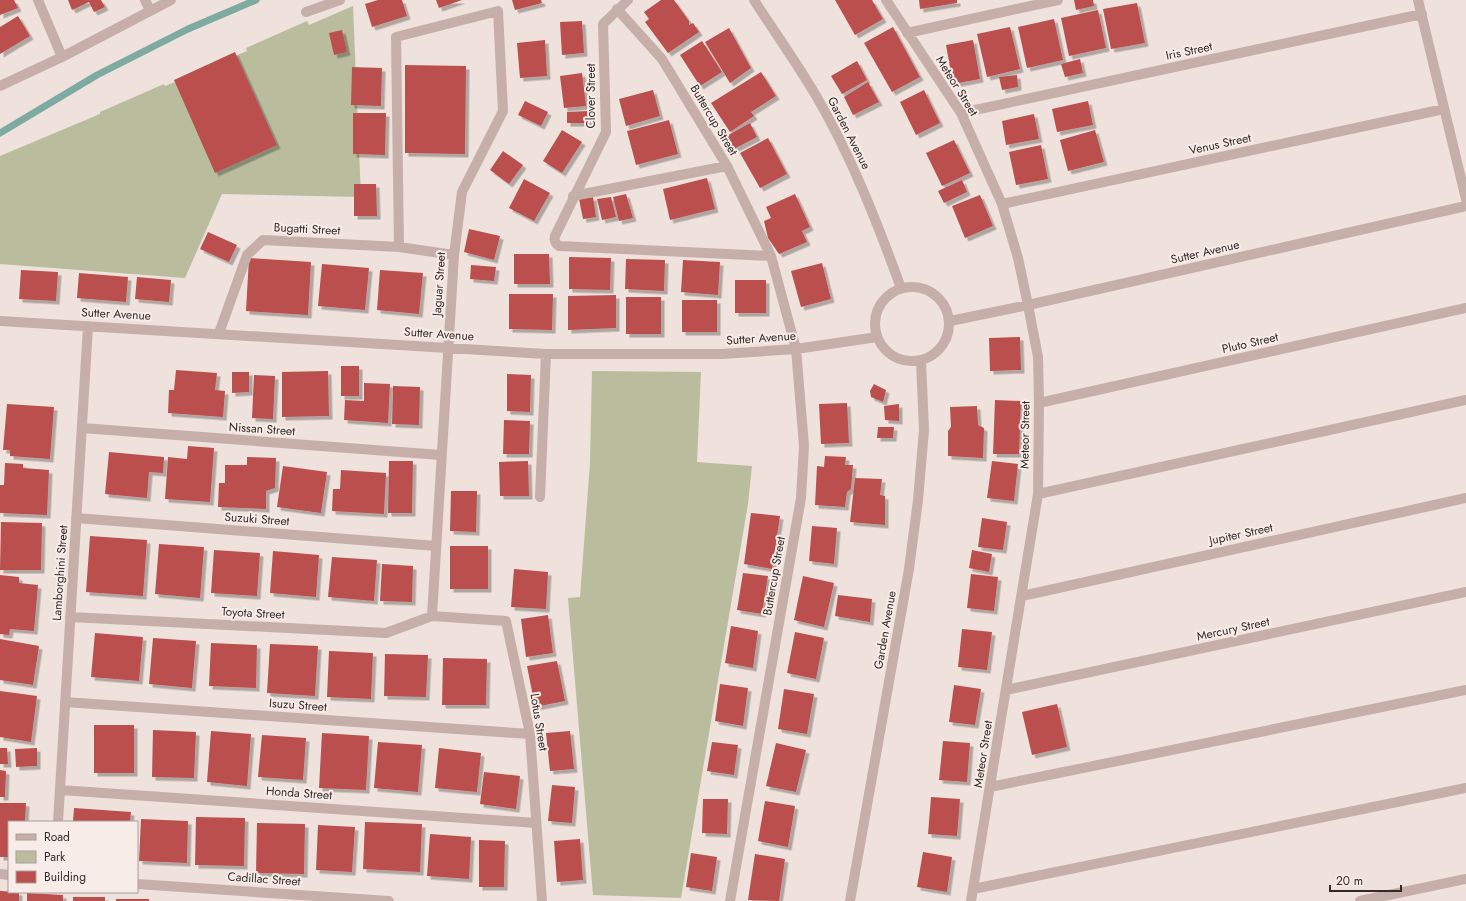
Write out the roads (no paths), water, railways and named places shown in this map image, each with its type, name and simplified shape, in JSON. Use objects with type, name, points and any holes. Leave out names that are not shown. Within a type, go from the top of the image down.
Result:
[{"type":"street","points":[[38,0],[62,57]]},
{"type":"street","points":[[146,0],[150,10]]},
{"type":"street","points":[[0,86],[62,57],[171,0]]},
{"type":"street","points":[[306,12],[340,0]]},
{"type":"street","name":"Clover Street","points":[[573,196],[606,132],[603,24],[628,0]]},
{"type":"street","name":"Garden Avenue","points":[[754,0],[815,95],[845,151],[877,222],[902,288]]},
{"type":"street","name":"Meteor Street","points":[[886,0],[961,113],[1002,204],[1018,258],[1038,357],[1038,494],[971,901]]},
{"type":"street","points":[[907,33],[1058,0]]},
{"type":"street","points":[[1418,0],[1466,199]]},
{"type":"street","name":"Buttercup Street","points":[[617,9],[662,59],[726,166],[771,256],[796,349],[804,446],[801,498],[730,901]]},
{"type":"street","name":"Jaguar Street","points":[[399,247],[396,37],[498,11],[503,111],[462,192],[454,255],[447,348],[432,616]]},
{"type":"street","name":"Iris Street","points":[[961,113],[1422,14]]},
{"type":"street","name":"Venus Street","points":[[1002,204],[1444,109]]},
{"type":"street","points":[[726,166],[573,196],[554,240],[559,246],[771,256]]},
{"type":"street","name":"Sutter Avenue","points":[[950,320],[1028,305],[1466,206]]},
{"type":"street","name":"Bugatti Street","points":[[219,333],[247,255],[263,240],[399,247],[454,255]]},
{"type":"street","points":[[918,287],[933,293],[945,305],[950,320],[949,334],[943,346],[933,355],[921,361],[908,362],[894,358],[884,349],[876,337],[875,322],[878,307],[888,295],[902,288],[918,287]]},
{"type":"street","name":"Pluto Street","points":[[1039,403],[1466,308]]},
{"type":"street","name":"Sutter Avenue","points":[[0,321],[219,333],[546,354],[722,354],[796,349],[876,337]]},
{"type":"street","name":"Lamborghini Street","points":[[58,821],[88,326]]},
{"type":"street","points":[[540,497],[546,354]]},
{"type":"street","name":"Garden Avenue","points":[[850,901],[909,569],[924,430],[921,361]]},
{"type":"street","points":[[1038,494],[1466,400]]},
{"type":"street","name":"Nissan Street","points":[[82,428],[441,455]]},
{"type":"street","name":"Jupiter Street","points":[[1022,596],[1466,498]]},
{"type":"street","name":"Suzuki Street","points":[[76,518],[436,546]]},
{"type":"street","name":"Mercury Street","points":[[1006,690],[1466,592]]},
{"type":"street","name":"Toyota Street","points":[[70,617],[386,633],[432,616]]},
{"type":"street","name":"Lotus Street","points":[[432,616],[506,621],[530,734],[542,901]]},
{"type":"street","points":[[990,787],[1466,690]]},
{"type":"street","name":"Isuzu Street","points":[[65,702],[530,734]]},
{"type":"street","points":[[973,889],[1466,788]]},
{"type":"street","name":"Honda Street","points":[[60,790],[536,823]]},
{"type":"street","points":[[1360,901],[1466,879]]},
{"type":"street","name":"Cadillac Street","points":[[138,884],[389,901]]},
{"type":"waterway","points":[[0,133],[97,75],[188,29],[256,0]]}]
